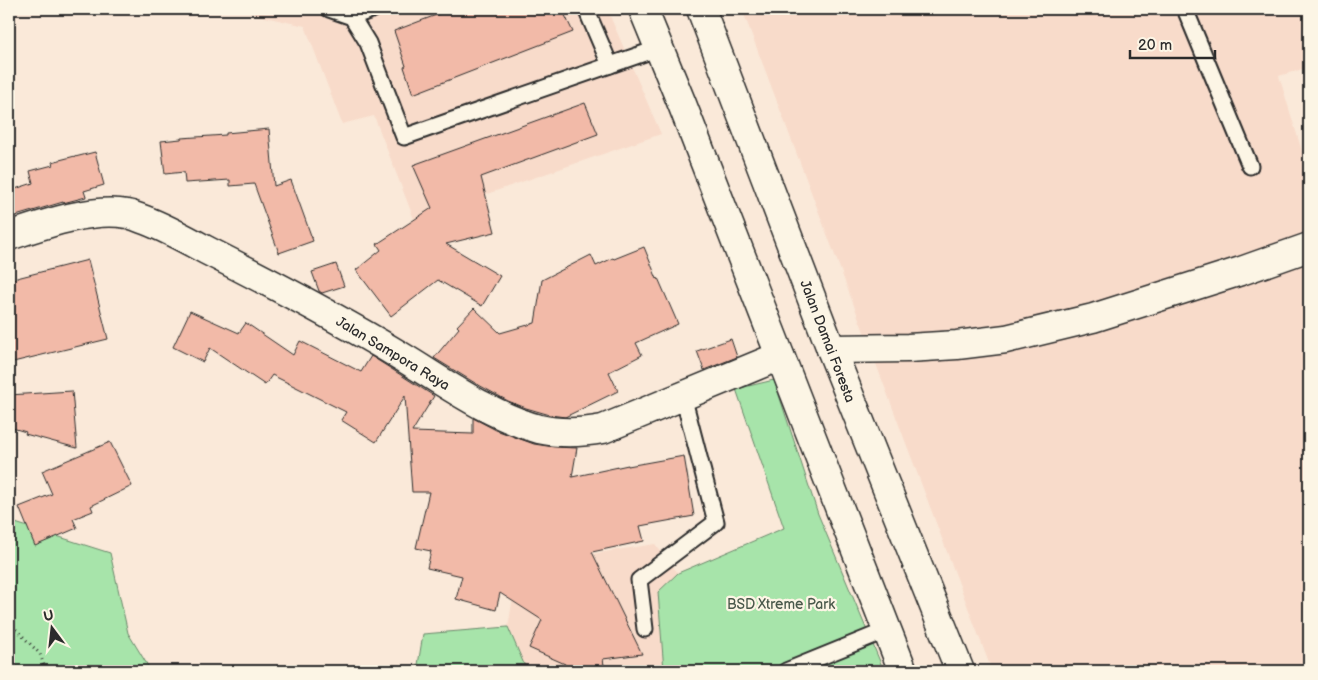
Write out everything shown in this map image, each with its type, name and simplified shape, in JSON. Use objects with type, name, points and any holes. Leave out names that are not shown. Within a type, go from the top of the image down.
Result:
[{"type":"main road","points":[[643,9],[903,671]]},
{"type":"main road","name":"Jalan Damai Foresta","points":[[701,9],[830,349],[960,671]]},
{"type":"main road","name":"Jalan Sampora Raya","points":[[9,236],[79,216],[105,212],[127,214],[160,226],[292,294],[399,355],[460,393],[507,417],[538,428],[557,432],[583,432],[603,429],[780,356]]},
{"type":"main road","points":[[830,349],[908,348],[1006,339],[1093,318],[1241,271],[1309,247]]},
{"type":"lane","points":[[330,9],[352,17],[368,43],[404,137],[659,48]]},
{"type":"lane","points":[[352,17],[374,9]]},
{"type":"lane","points":[[586,9],[610,65]]},
{"type":"lane","points":[[1185,9],[1250,166]]},
{"type":"lane","points":[[645,629],[640,580],[716,522],[684,396]]},
{"type":"lane","points":[[786,671],[887,630]]},
{"type":"path","points":[[9,622],[40,654],[46,671]]},
{"type":"shaded area","points":[[251,9],[607,9],[661,134],[414,219],[374,116],[342,124],[305,26],[256,15]]},
{"type":"shaded area","points":[[742,9],[1309,9],[1309,67],[1279,76],[1309,174],[1309,671],[992,671]]},
{"type":"shaded area","points":[[655,544],[678,573],[658,593],[664,671],[527,671],[508,627],[521,550],[567,558]]},
{"type":"green space","name":"BSD Xtreme Park","points":[[774,380],[818,514],[884,671],[664,671],[658,592],[678,573],[784,528],[736,389]]},
{"type":"green space","points":[[9,521],[110,553],[128,633],[151,671],[9,671]]},
{"type":"green space","points":[[508,627],[527,671],[417,671],[423,634]]},
{"type":"building","points":[[452,9],[562,9],[573,32],[413,94],[394,31]]},
{"type":"building","points":[[585,103],[598,134],[481,177],[495,232],[446,244],[500,276],[482,306],[438,280],[391,316],[356,270],[381,250],[377,244],[432,208],[413,165]]},
{"type":"building","points":[[269,129],[274,186],[291,180],[313,241],[279,253],[254,184],[230,186],[230,180],[185,183],[184,172],[165,174],[161,141]]},
{"type":"building","points":[[95,152],[104,185],[84,191],[86,197],[9,218],[9,191],[33,183],[30,171],[53,165],[52,162]]},
{"type":"building","points":[[644,247],[678,324],[636,343],[642,355],[609,372],[618,391],[565,417],[550,415],[508,401],[434,358],[459,328],[457,326],[474,308],[500,333],[535,323],[542,280],[591,255],[596,266]]},
{"type":"building","points":[[88,260],[108,339],[9,363],[9,280]]},
{"type":"building","points":[[336,264],[344,286],[322,293],[319,291],[312,272]]},
{"type":"building","points":[[190,311],[239,333],[246,323],[293,355],[300,341],[361,372],[371,356],[434,396],[412,432],[473,434],[473,418],[496,430],[534,444],[577,448],[572,477],[684,456],[694,516],[640,526],[644,541],[592,552],[642,654],[603,659],[605,671],[566,671],[565,664],[529,648],[542,620],[500,593],[496,610],[456,599],[462,576],[427,568],[431,551],[416,548],[429,492],[412,492],[405,396],[376,442],[341,420],[346,412],[272,375],[265,385],[210,348],[203,362],[173,347]]},
{"type":"building","points":[[731,339],[737,357],[704,370],[697,351]]},
{"type":"building","points":[[72,391],[77,448],[25,434],[26,432],[9,427],[9,395]]},
{"type":"building","points":[[110,442],[132,486],[91,506],[93,511],[73,519],[77,528],[35,546],[19,507],[52,494],[42,471]]}]
